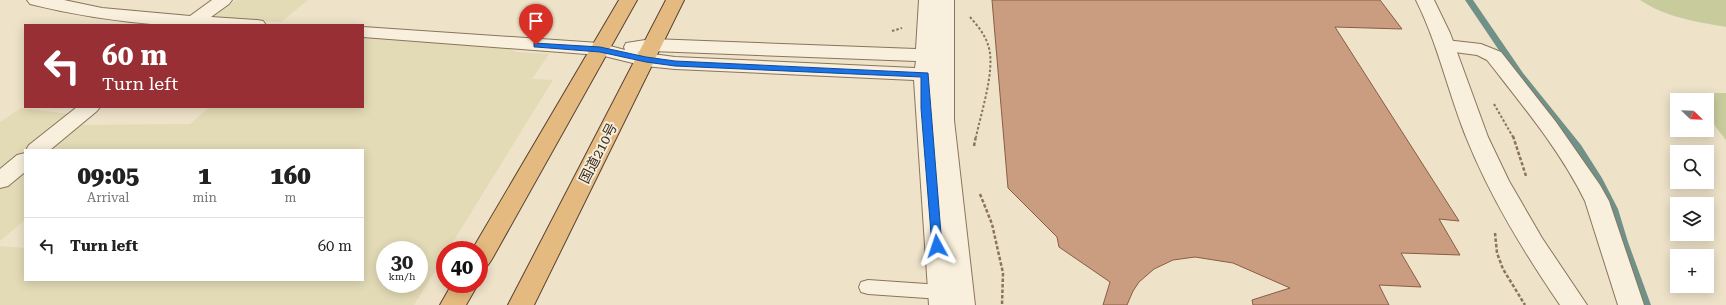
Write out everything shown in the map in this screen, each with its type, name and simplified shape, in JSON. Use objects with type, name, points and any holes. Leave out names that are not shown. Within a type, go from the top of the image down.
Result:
[{"type":"highway","points":[[488,243],[628,0]]},
{"type":"highway","name":"国道210号","points":[[521,305],[675,0]]},
{"type":"highway","points":[[453,305],[460,293]]},
{"type":"street","points":[[36,0],[96,13],[191,23],[224,24]]},
{"type":"street","points":[[191,23],[223,0]]},
{"type":"street","points":[[928,0],[934,65],[943,120],[962,305]]},
{"type":"street","points":[[941,298],[925,108],[945,0]]},
{"type":"street","points":[[1425,0],[1446,46],[1470,121],[1494,174],[1526,232],[1574,305]]},
{"type":"street","points":[[364,32],[649,53],[675,63],[934,65]]},
{"type":"street","points":[[1446,46],[1481,50],[1494,56],[1549,126],[1597,200],[1631,305]]},
{"type":"street","points":[[38,149],[89,108]]},
{"type":"street","points":[[0,181],[24,161]]},
{"type":"lane","points":[[868,287],[941,298]]},
{"type":"path","points":[[965,12],[982,29],[989,43],[991,60],[989,81],[982,106],[974,148]]},
{"type":"path","points":[[1490,100],[1505,118],[1522,159],[1527,181]]},
{"type":"path","points":[[978,190],[994,231],[1002,273],[1002,305]]},
{"type":"shaded area","points":[[236,0],[308,0],[281,22],[211,18]]},
{"type":"shaded area","points":[[366,36],[504,44],[516,52],[549,54],[532,79],[553,80],[454,241],[436,241],[436,270],[428,282],[428,241],[376,241],[376,293],[421,293],[414,305],[0,305],[0,246],[24,248],[24,281],[364,281],[364,149],[47,149],[77,125],[190,124],[208,108],[364,108],[364,39]]},
{"type":"shaded area","points":[[21,108],[70,114],[30,149],[24,149],[24,154],[0,173],[0,122]]},
{"type":"shaded area","points":[[24,169],[24,221],[0,241],[0,188]]},
{"type":"green space","points":[[1640,0],[1726,0],[1726,27],[1671,15]]},
{"type":"green space","points":[[1714,93],[1726,93],[1726,140],[1715,126]]},
{"type":"building","points":[[992,0],[1380,0],[1402,29],[1335,27],[1459,221],[1439,219],[1460,255],[1401,253],[1421,287],[1379,285],[1389,305],[1253,305],[1252,300],[1290,288],[1233,263],[1195,257],[1173,260],[1154,269],[1139,282],[1127,305],[1103,305],[1110,282],[1059,247],[1057,237],[1008,188]]},
{"type":"waterway","points":[[1469,0],[1520,75],[1578,147],[1597,178],[1613,209],[1623,242],[1646,305]]},
{"type":"route","points":[[536,45],[600,49],[646,60],[662,62],[925,75],[925,108],[937,246]]}]
